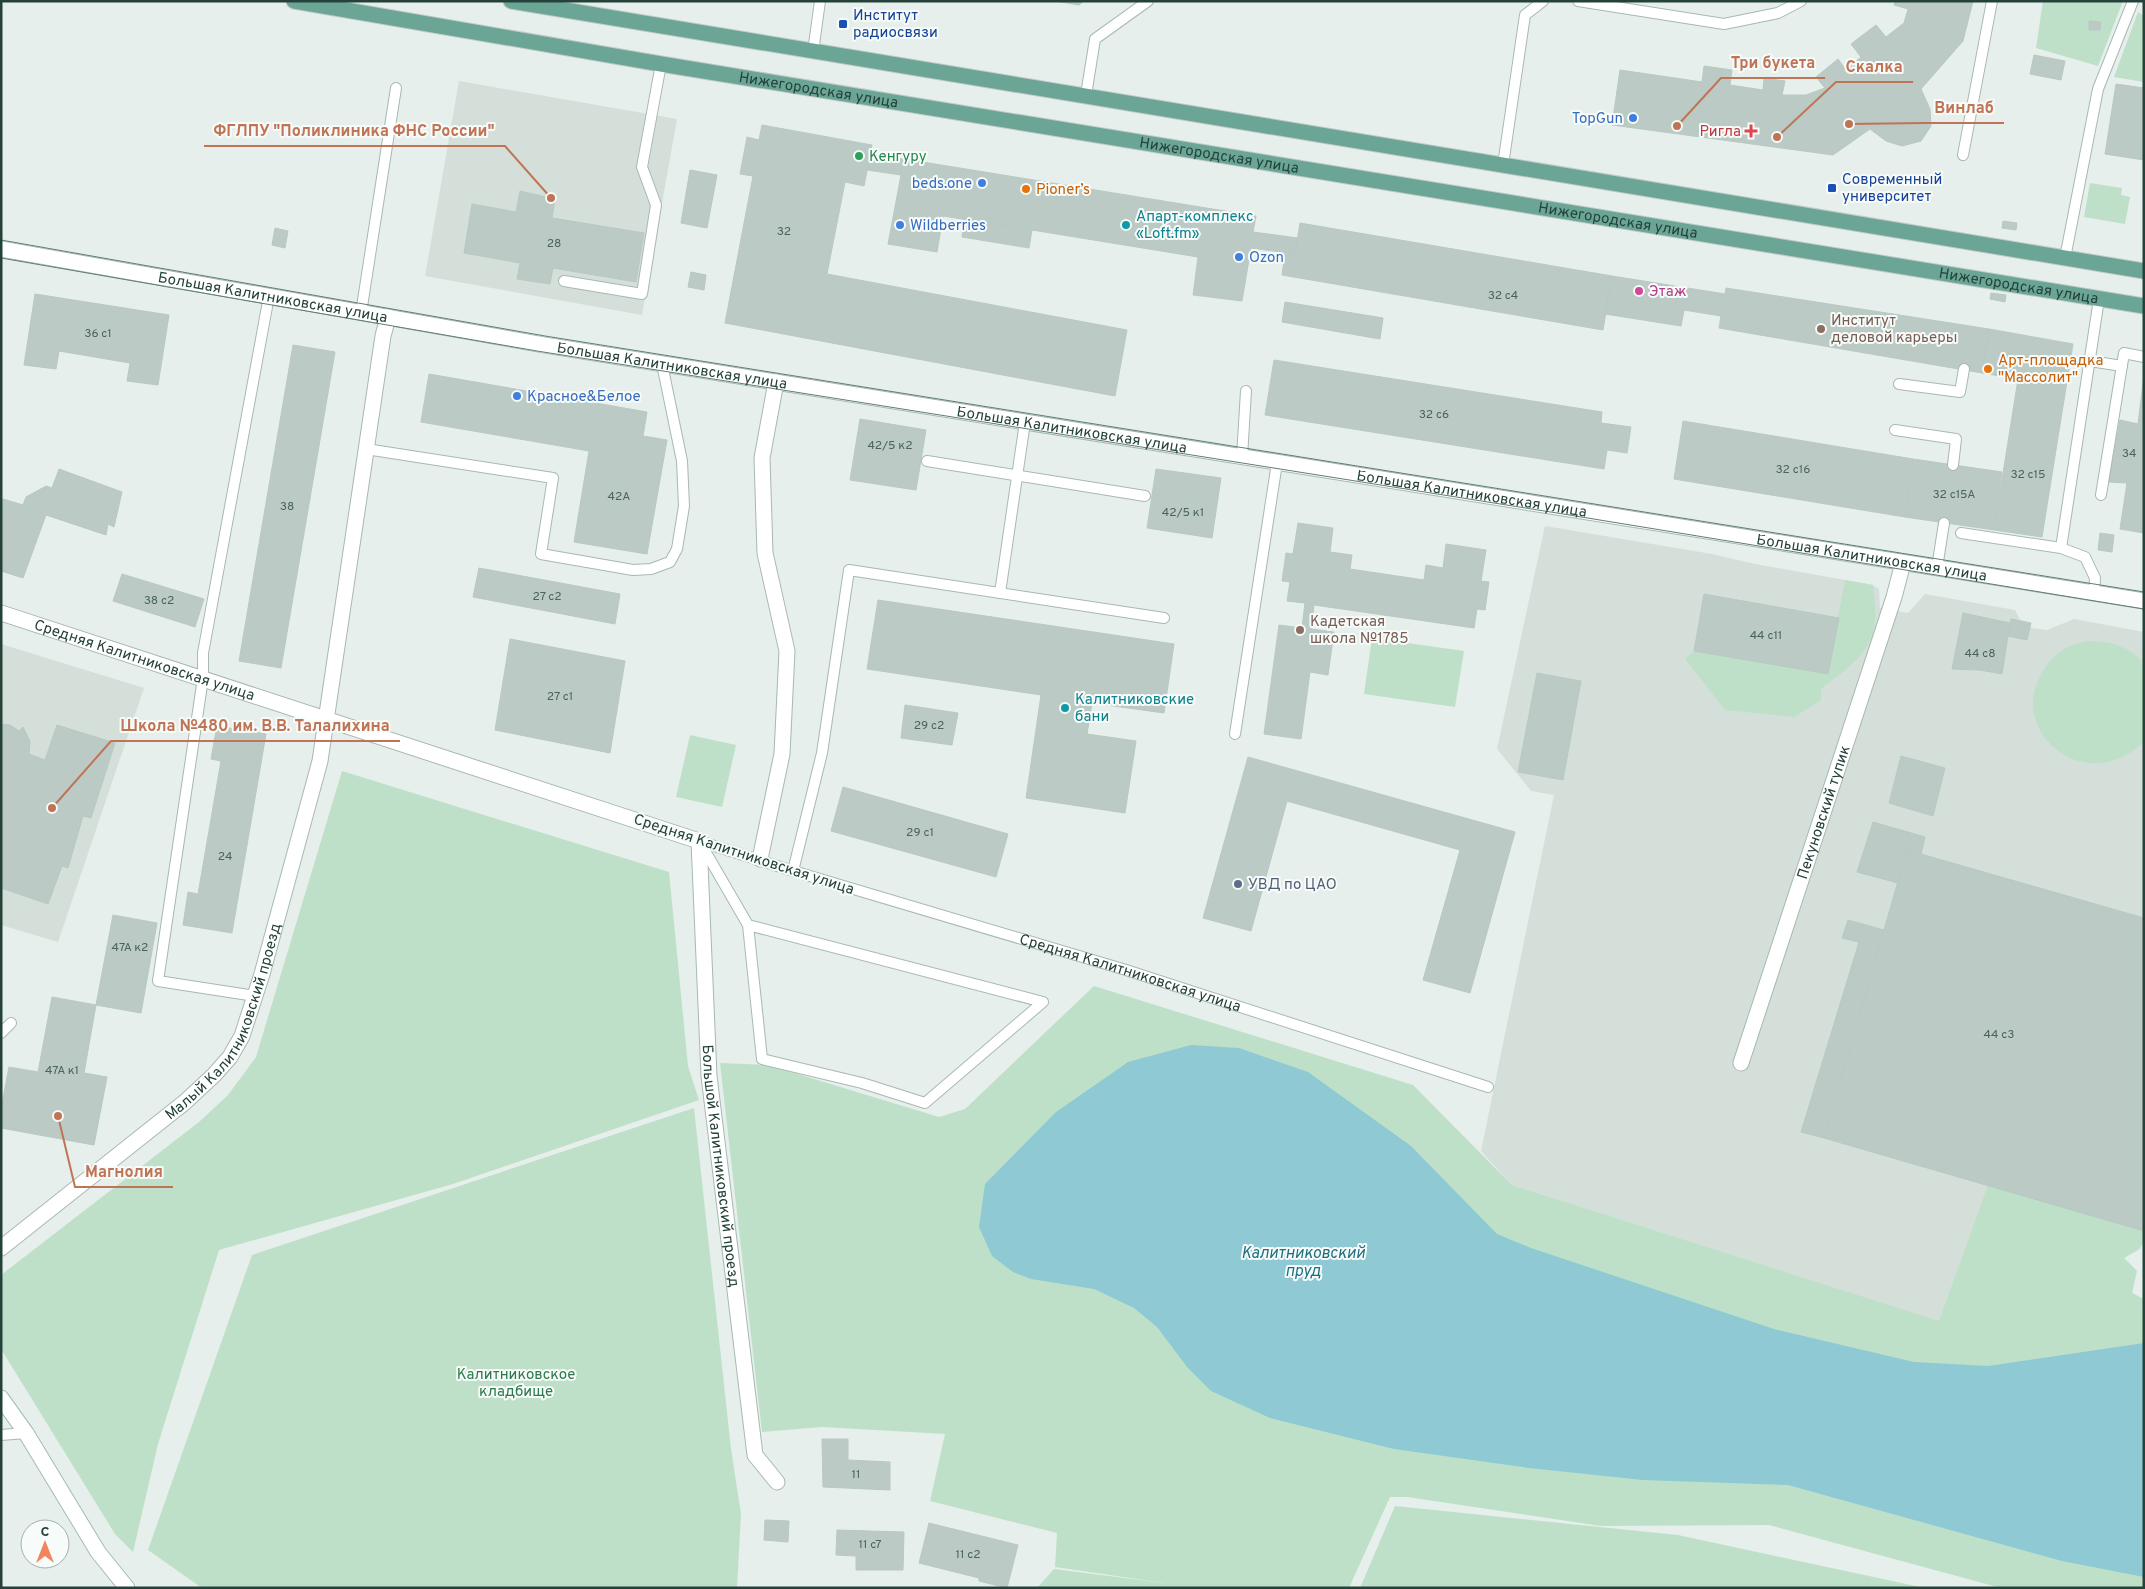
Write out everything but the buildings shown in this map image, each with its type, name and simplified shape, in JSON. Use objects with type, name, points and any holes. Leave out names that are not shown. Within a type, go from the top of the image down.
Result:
[{"type":"main road","name":"Нижегородская улица","points":[[294,1],[661,64],[2144,306]]},
{"type":"main road","points":[[519,2],[2144,271]]},
{"type":"street","name":"Большая Калитниковская улица","points":[[1,249],[662,364],[2144,601]]},
{"type":"street","name":"Малый Калитниковский проезд","points":[[1,1248],[185,1102],[230,1057],[242,1036],[255,996],[320,761],[383,336],[388,317]]},
{"type":"street","points":[[760,859],[782,754],[786,651],[765,553],[762,458],[776,382]]},
{"type":"street","name":"Пекуновский тупик","points":[[1741,1063],[1891,605],[1903,563]]},
{"type":"street","name":"Средняя Калитниковская улица","points":[[1,613],[699,841]]},
{"type":"street","name":"Большой Калитниковский проезд","points":[[699,841],[711,1096],[755,1455],[777,1482]]},
{"type":"street","points":[[1,1398],[26,1433],[98,1552],[127,1588]]},
{"type":"lane","points":[[813,52],[820,1]]},
{"type":"lane","points":[[1086,95],[1095,39],[1148,1]]},
{"type":"lane","points":[[1503,165],[1525,15],[1543,1]]},
{"type":"lane","points":[[1578,1],[1724,24],[1778,13],[1801,1]]},
{"type":"lane","points":[[1963,155],[1992,1]]},
{"type":"lane","points":[[2065,258],[2098,89],[2133,1]]},
{"type":"lane","points":[[564,281],[642,294],[656,206],[642,167],[661,64]]},
{"type":"lane","points":[[361,312],[396,88]]},
{"type":"lane","points":[[255,996],[158,981],[204,678],[204,653],[269,296]]},
{"type":"lane","points":[[2061,548],[2099,299]]},
{"type":"lane","points":[[2101,495],[2124,353],[2144,357]]},
{"type":"lane","points":[[2090,362],[2122,366]]},
{"type":"lane","points":[[366,449],[553,478],[541,554],[633,570],[651,569],[670,562],[677,549],[684,506],[682,461],[662,364]]},
{"type":"lane","points":[[1899,384],[1960,392],[1964,370]]},
{"type":"lane","points":[[1242,457],[1246,391]]},
{"type":"lane","points":[[1000,593],[1025,422]]},
{"type":"lane","points":[[1895,430],[1956,439],[1953,465]]},
{"type":"lane","points":[[928,461],[1145,496]]},
{"type":"lane","points":[[1235,734],[1277,463]]},
{"type":"lane","points":[[1937,568],[1944,523]]},
{"type":"lane","points":[[1961,533],[2061,548],[2085,558],[2095,578],[2094,594]]},
{"type":"lane","points":[[793,871],[822,753],[849,570],[1164,618]]},
{"type":"lane","points":[[699,841],[748,925],[762,1059],[862,1082],[924,1103],[1043,1002],[748,925]]},
{"type":"lane","name":"Средняя Калитниковская улица","points":[[699,841],[793,871],[1126,970],[1488,1087]]},
{"type":"lane","points":[[1,1033],[11,1023]]},
{"type":"lane","points":[[1,1435],[26,1433]]},
{"type":"shaded area","points":[[459,81],[677,119],[642,315],[425,276]]},
{"type":"shaded area","points":[[1545,526],[1712,554],[1755,564],[1873,585],[1879,589],[1880,608],[1908,613],[1925,594],[2015,610],[2024,627],[2047,630],[2074,619],[2144,632],[2144,1242],[2140,1249],[2124,1258],[2137,1271],[1940,1322],[1512,1185],[1481,1151],[1554,795],[1531,791],[1497,749]]},
{"type":"shaded area","points":[[1,644],[144,688],[58,942],[1,925]]},
{"type":"green space","points":[[2043,1],[2123,1],[2098,66],[2036,48]]},
{"type":"green space","points":[[2138,12],[2144,16],[2144,82],[2114,77]]},
{"type":"green space","points":[[2090,183],[2122,188],[2121,195],[2130,197],[2125,224],[2084,217]]},
{"type":"green space","points":[[1845,580],[1873,585],[1875,618],[1871,638],[1853,663],[1821,689],[1821,700],[1794,717],[1725,710],[1685,659],[1694,651],[1827,674]]},
{"type":"green space","points":[[1372,638],[1464,651],[1455,707],[1364,694]]},
{"type":"green space","points":[[2086,641],[2118,645],[2144,662],[2144,742],[2121,758],[2098,763],[2076,760],[2057,750],[2042,734],[2034,715],[2034,693],[2045,667],[2064,649]]},
{"type":"green space","points":[[690,735],[736,745],[722,807],[676,797]]},
{"type":"green space","points":[[342,771],[669,872],[688,1066],[699,1100],[453,1184],[219,1250],[158,1444],[133,1552],[115,1534],[1,1349],[1,1275],[199,1122],[228,1095],[256,1057]]},
{"type":"green space","points":[[1094,986],[1413,1085],[1512,1185],[1939,1321],[1988,1185],[2144,1231],[2143,1242],[2140,1248],[2124,1258],[2137,1271],[2132,1293],[2144,1299],[2144,1588],[2001,1588],[1769,1525],[1601,1526],[1407,1497],[1390,1497],[1349,1588],[1037,1588],[1054,1569],[1164,1583],[1055,1567],[1057,1533],[930,1501],[945,1434],[822,1427],[762,1432],[720,1063],[768,1065],[939,1117],[965,1109]]},
{"type":"green space","name":"Калитниковское кладбище","points":[[694,1108],[731,1449],[741,1514],[737,1588],[202,1588],[148,1550],[252,1255]]},
{"type":"green space","points":[[1395,1506],[1678,1535],[1925,1588],[1360,1588]]},
{"type":"water","name":"Калитниковский пруд","points":[[1191,1045],[1239,1048],[1308,1072],[1411,1146],[1497,1234],[1531,1248],[1774,1329],[1914,1362],[1988,1366],[2144,1343],[2144,1577],[2062,1561],[1788,1485],[1643,1480],[1529,1468],[1394,1449],[1270,1418],[1211,1391],[1187,1367],[1157,1327],[1134,1308],[1094,1289],[1031,1279],[1013,1272],[992,1256],[979,1227],[985,1184],[1056,1112],[1128,1062]]},
{"type":"tram line","points":[[1,240],[545,336],[2144,592]]},
{"type":"tram line","points":[[1,258],[537,351],[1557,513],[2144,609]]},
{"type":"place","name":"Институт радиосвязи","points":[[843,24]]},
{"type":"place","name":"TopGun","points":[[1633,118]]},
{"type":"place","name":"Винлаб","points":[[1849,124]]},
{"type":"place","name":"Три букета","points":[[1677,126]]},
{"type":"place","name":"Ригла","points":[[1751,131]]},
{"type":"place","name":"Скалка","points":[[1777,137]]},
{"type":"place","name":"Кенгуру","points":[[859,156]]},
{"type":"place","name":"beds.one","points":[[982,183]]},
{"type":"place","name":"Современный университет","points":[[1832,188]]},
{"type":"place","name":"Pioner’s","points":[[1026,189]]},
{"type":"place","name":"ФГЛПУ \"Поликлиника ФНС России\"","points":[[551,198]]},
{"type":"place","name":"Wildberries","points":[[900,225]]},
{"type":"place","name":"Апарт-комплекс «Loft.fm»","points":[[1126,225]]},
{"type":"place","name":"Ozon","points":[[1239,257]]},
{"type":"place","name":"Этаж","points":[[1639,291]]},
{"type":"place","name":"Институт деловой карьеры","points":[[1821,329]]},
{"type":"place","name":"Арт-площадка \"Массолит\"","points":[[1988,369]]},
{"type":"place","name":"Красное&Белое","points":[[517,396]]},
{"type":"place","name":"Кадетская школа №1785","points":[[1300,630]]},
{"type":"place","name":"Калитниковские бани","points":[[1065,708]]},
{"type":"place","name":"Школа №480 им. В.В. Талалихина","points":[[52,808]]},
{"type":"place","name":"УВД по ЦАО","points":[[1238,884]]},
{"type":"place","name":"Магнолия","points":[[58,1116]]}]
